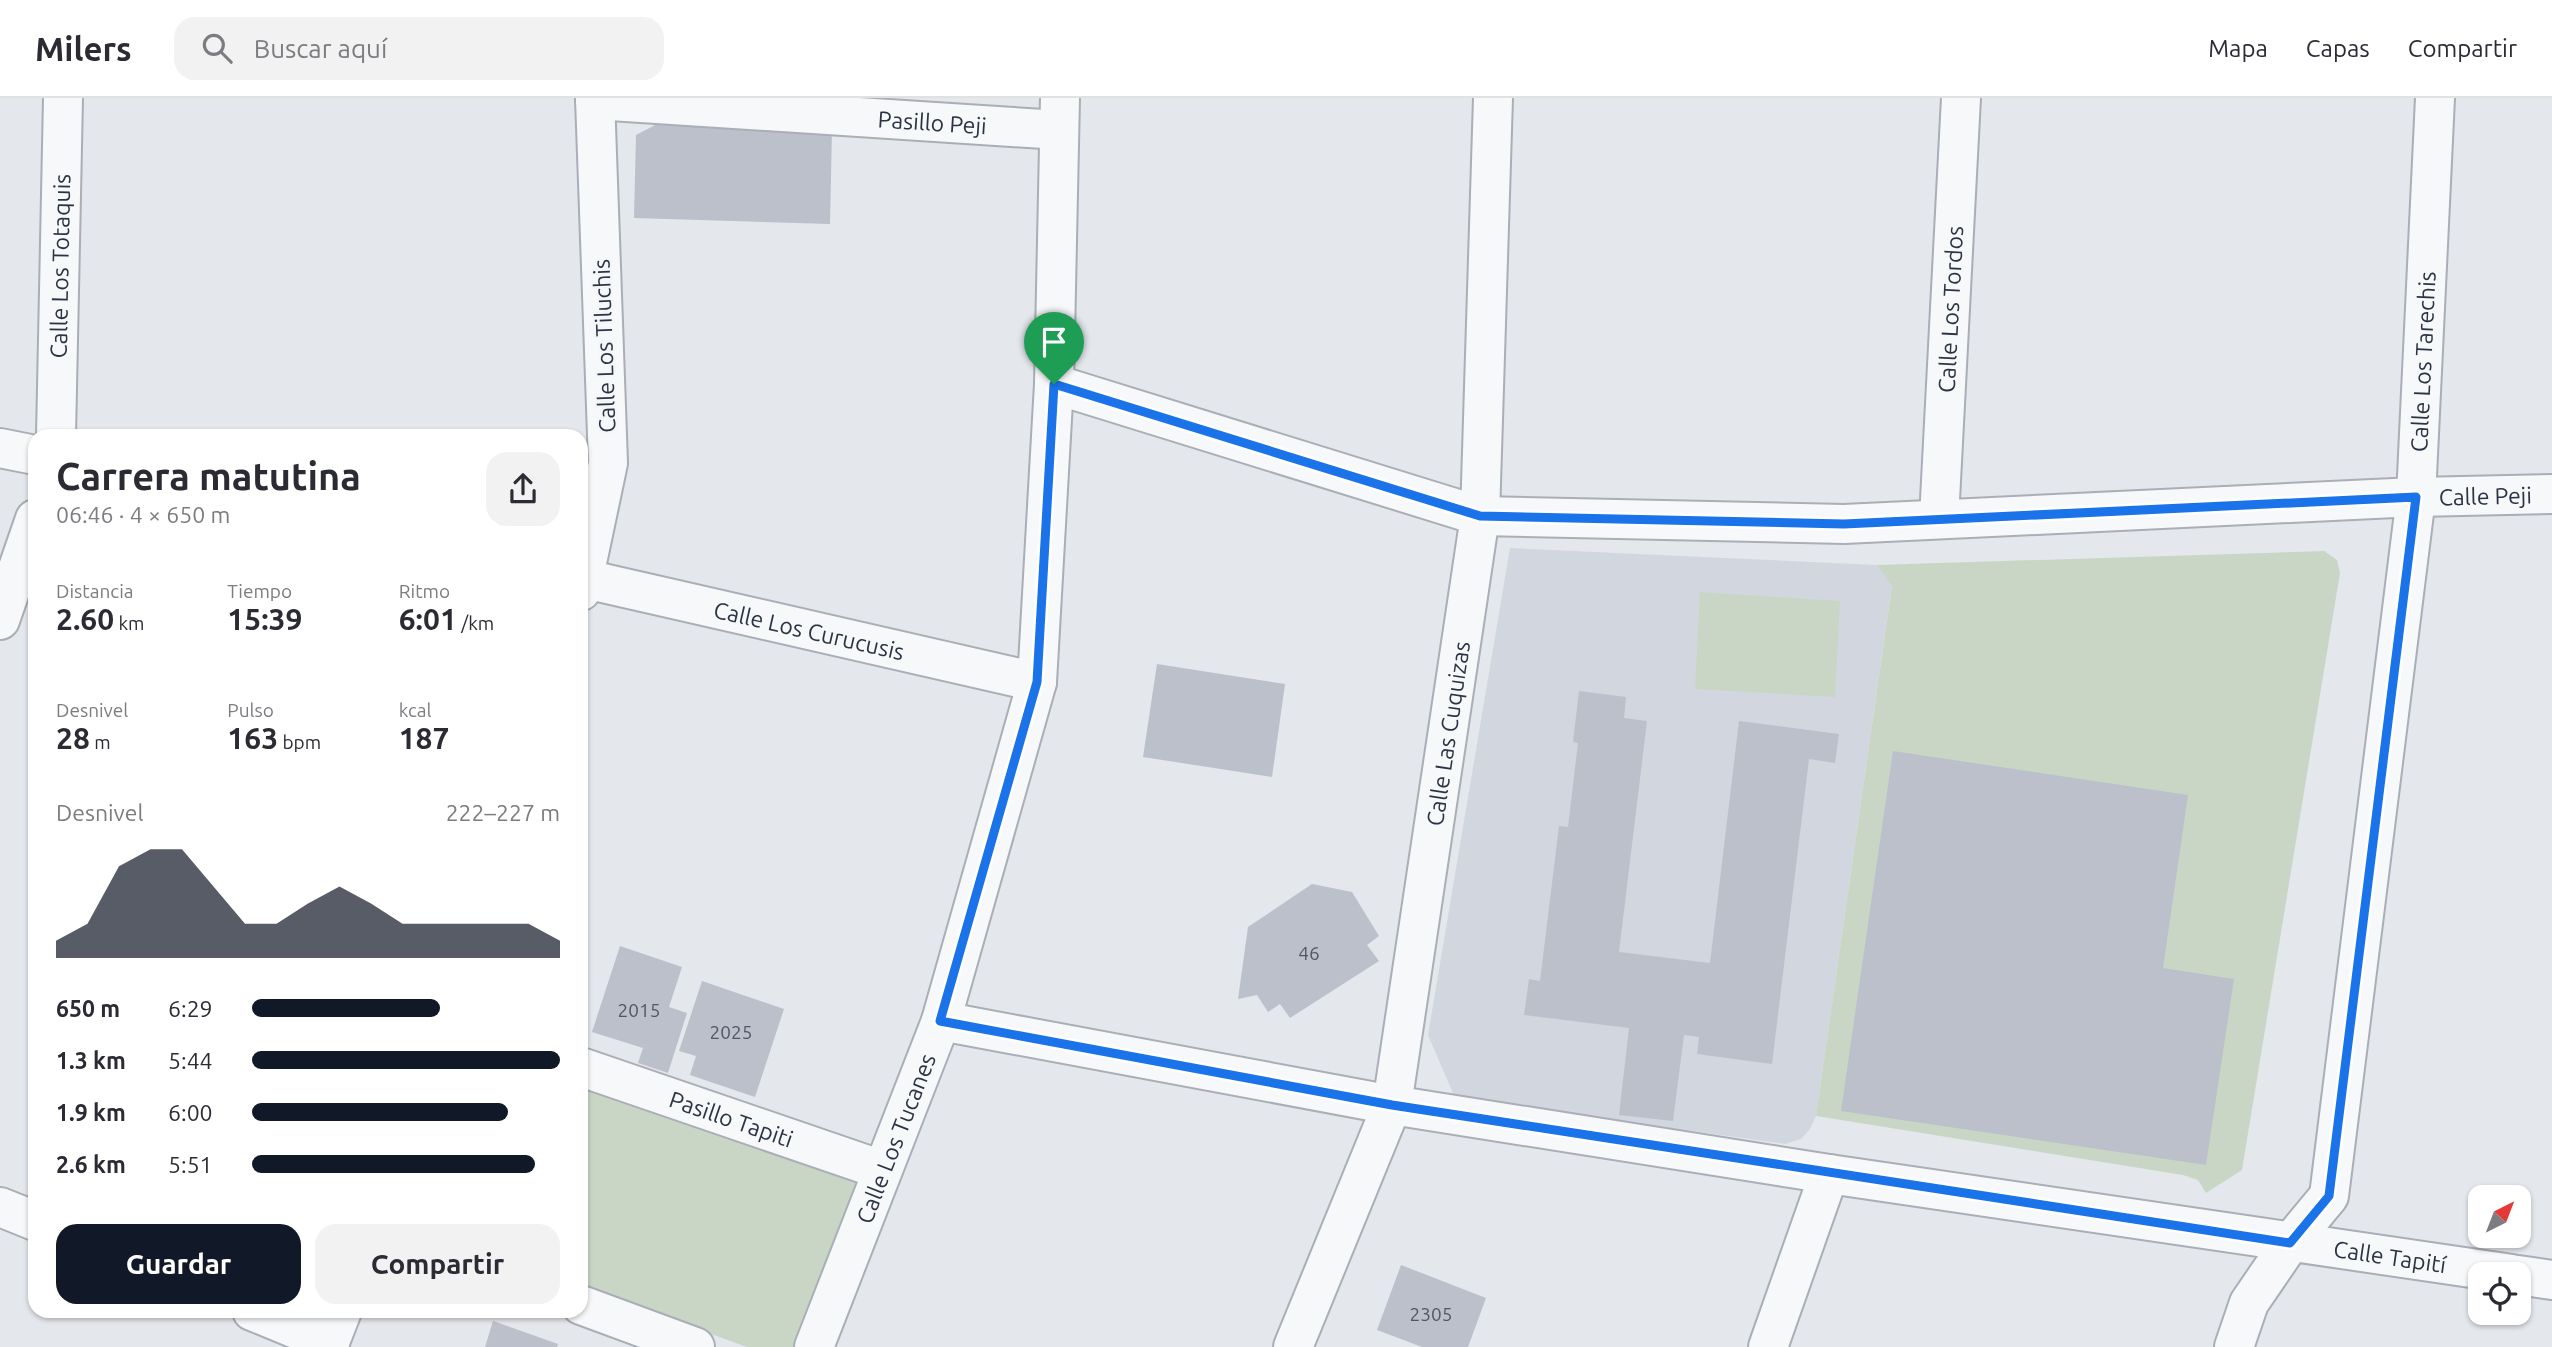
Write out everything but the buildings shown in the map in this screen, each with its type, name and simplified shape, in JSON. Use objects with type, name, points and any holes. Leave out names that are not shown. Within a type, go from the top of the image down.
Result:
[{"type":"street","name":"Calle Los Totaquis","points":[[56,429],[63,98]]},
{"type":"street","name":"Calle Las Cuquizas","points":[[1293,1347],[1392,1105],[1480,516],[1493,98]]},
{"type":"street","name":"Calle Los Tordos","points":[[1939,519],[1961,98]]},
{"type":"street","name":"Calle Los Tarechis","points":[[2234,1347],[2249,1303],[2290,1243],[2329,1196],[2416,497],[2435,98]]},
{"type":"street","name":"Pasillo Peji","points":[[595,99],[1060,114]]},
{"type":"street","name":"Calle Los Tiluchis","points":[[588,555],[608,463],[595,99]]},
{"type":"street","name":"Calle Los Tucanes","points":[[814,1347],[940,1021],[1037,682],[1054,384],[1060,114]]},
{"type":"street","name":"Calle Peji","points":[[1054,384],[1480,516],[1844,524],[2416,497],[2552,494]]},
{"type":"street","points":[[0,448],[28,453]]},
{"type":"street","points":[[0,620],[28,539]]},
{"type":"street","name":"Calle Los Curucusis","points":[[588,583],[1037,682]]},
{"type":"street","name":"Calle Tapití","points":[[940,1021],[1392,1105],[1829,1174],[2468,1268]]},
{"type":"street","name":"Pasillo Tapiti","points":[[588,1070],[881,1170]]},
{"type":"street","points":[[1769,1347],[1829,1174]]},
{"type":"street","points":[[0,1207],[28,1218]]},
{"type":"street","points":[[2531,1277],[2552,1279]]},
{"type":"street","points":[[588,1308],[695,1347]]},
{"type":"street","points":[[277,1318],[333,1334]]},
{"type":"shaded area","points":[[1510,548],[1877,565],[1892,585],[1816,1116],[1801,1139],[1785,1144],[1455,1098],[1428,1035]]},
{"type":"green space","points":[[2324,551],[2337,560],[2340,573],[2242,1170],[2206,1193],[2198,1180],[2183,1175],[1816,1116],[1892,586],[1877,565]]},
{"type":"green space","points":[[1700,592],[1840,601],[1835,697],[1695,689]]},
{"type":"green space","points":[[588,1083],[862,1179],[794,1347],[747,1347],[588,1290]]},
{"type":"route","points":[[1054,384],[1480,516],[1844,524],[2416,497],[2329,1196],[2290,1243],[1392,1105],[940,1021],[1037,682],[1054,384]]}]
